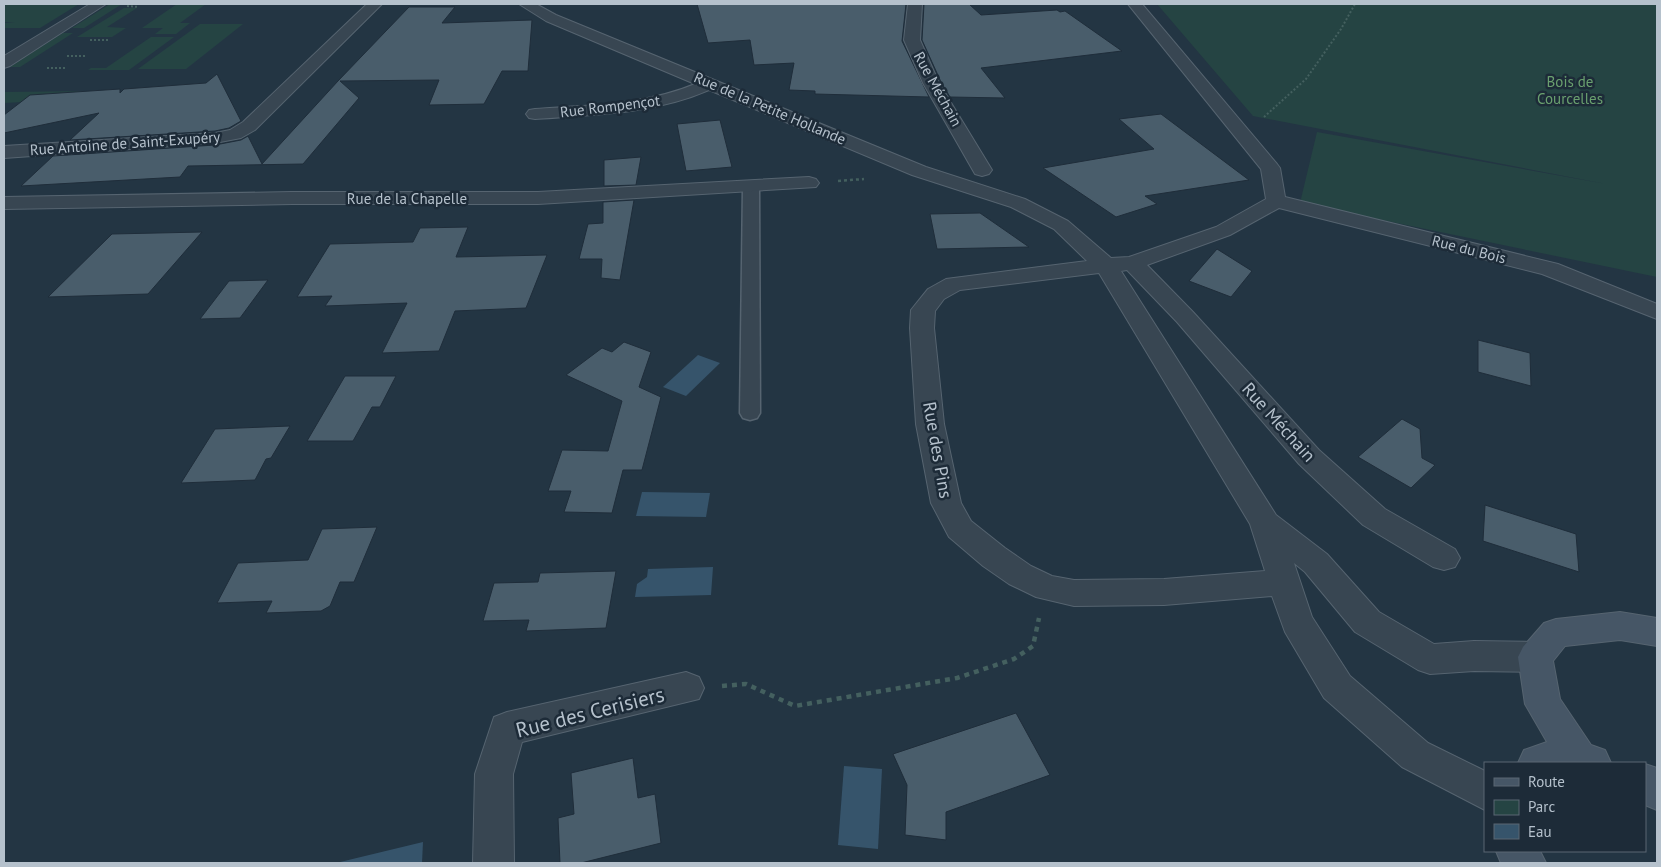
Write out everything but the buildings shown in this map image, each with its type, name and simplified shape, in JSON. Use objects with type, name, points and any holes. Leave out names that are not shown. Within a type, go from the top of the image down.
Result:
[{"type":"street","points":[[4,63],[99,4]]},
{"type":"street","name":"Rue Antoine de Saint-Exupéry","points":[[4,152],[215,138],[235,134],[249,126],[375,4]]},
{"type":"street","name":"Rue de la Petite Hollande","points":[[526,4],[552,18],[919,171],[1018,203]]},
{"type":"street","name":"Rue Méchain","points":[[915,4],[912,40],[931,83],[982,170],[996,186],[1018,203],[1061,225],[1120,265],[1185,317],[1309,458],[1374,517],[1444,558]]},
{"type":"street","points":[[1120,265],[1223,231],[1276,202],[1270,168],[1134,4]]},
{"type":"street","name":"Rue Rompençot","points":[[535,114],[629,107],[682,96],[711,83]]},
{"type":"street","points":[[952,182],[982,170]]},
{"type":"street","name":"Rue de la Chapelle","points":[[4,203],[292,198],[538,198],[809,183]]},
{"type":"street","name":"Rue du Bois","points":[[1276,202],[1550,269],[1657,312]]},
{"type":"street","name":"Rue Méchain","points":[[1120,265],[1265,523],[1297,622],[1337,687],[1416,755],[1484,790]]},
{"type":"street","name":"Rue des Pins","points":[[1120,265],[1051,271],[954,284],[936,294],[923,310],[922,328],[930,424],[946,503],[960,529],[987,552],[1020,575],[1046,588],[1074,593],[1105,594],[1242,587],[1284,582]]},
{"type":"street","name":"Rue Méchain","points":[[1265,523],[1316,563],[1367,622],[1430,659],[1474,656],[1535,657]]},
{"type":"street","points":[[1586,761],[1543,704],[1535,657],[1556,633],[1620,626],[1657,632]]},
{"type":"street","name":"Rue des Cerisiers","points":[[493,863],[494,774],[507,729],[686,688]]},
{"type":"street","points":[[1538,762],[1543,760],[1586,761]]},
{"type":"street","points":[[1646,783],[1657,791]]},
{"type":"street","points":[[1517,852],[1525,863]]},
{"type":"lane","points":[[750,413],[751,187]]},
{"type":"path","points":[[1259,154],[1264,116],[1306,79],[1341,29],[1355,4]]},
{"type":"path","points":[[121,6],[139,6]]},
{"type":"path","points":[[686,688],[746,684],[795,706],[956,678],[1014,659],[1033,646],[1046,588]]},
{"type":"green space","points":[[4,4],[79,4],[40,28],[4,28],[4,23],[15,22],[4,22]]},
{"type":"green space","points":[[110,4],[122,4],[84,28],[72,28]]},
{"type":"green space","points":[[177,4],[206,4],[180,23],[190,23],[176,34],[155,34],[163,28],[142,28]]},
{"type":"green space","name":"Bois de Courcelles","points":[[1157,4],[1657,4],[1657,277],[1300,203],[1317,132],[1606,184],[1253,116]]},
{"type":"green space","points":[[124,8],[137,8],[107,27],[126,28],[112,37],[77,37]]},
{"type":"green space","points":[[200,24],[243,24],[186,69],[138,69]]},
{"type":"green space","points":[[63,33],[73,33],[20,67],[10,67]]},
{"type":"green space","points":[[151,37],[174,37],[129,70],[88,70],[91,68],[106,68]]},
{"type":"green space","points":[[89,91],[80,99],[4,103],[4,92]]},
{"type":"water","points":[[698,355],[720,363],[686,396],[663,387]]},
{"type":"water","points":[[642,492],[710,493],[706,517],[636,516]]},
{"type":"water","points":[[713,567],[711,595],[635,597],[637,584],[647,577],[648,569]]},
{"type":"water","points":[[844,766],[882,769],[878,849],[838,845]]},
{"type":"water","points":[[423,842],[422,863],[336,863]]}]
